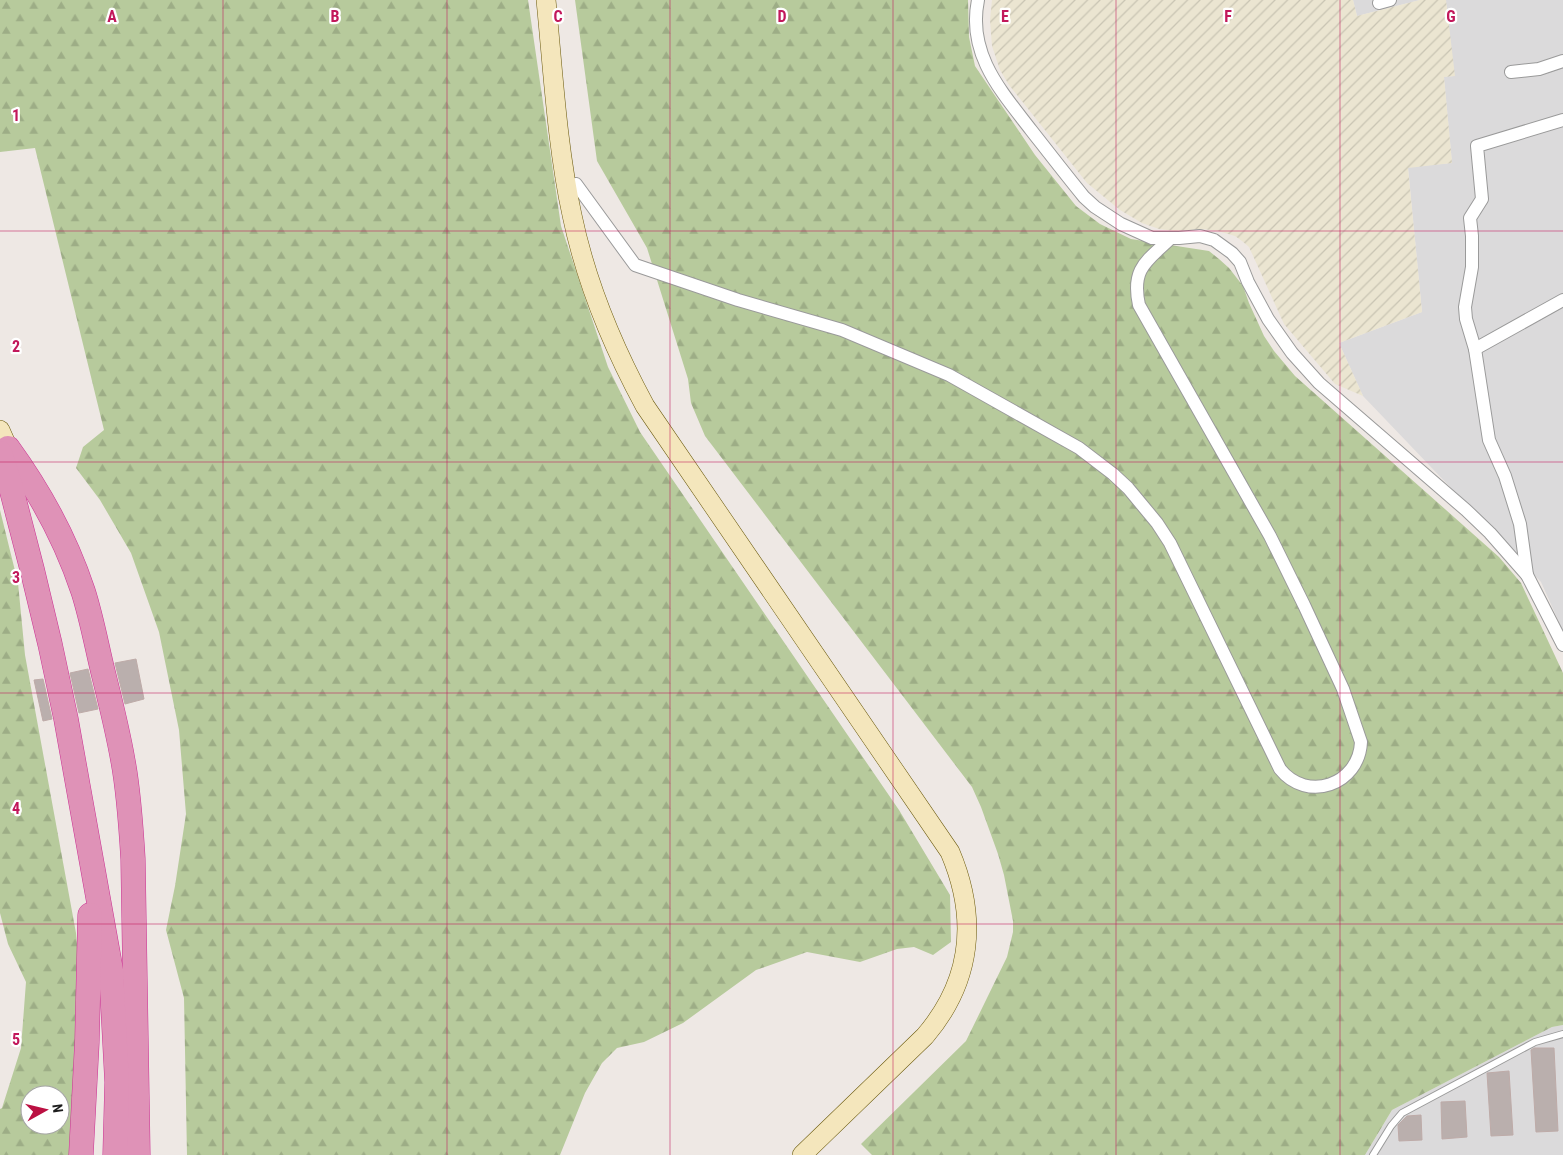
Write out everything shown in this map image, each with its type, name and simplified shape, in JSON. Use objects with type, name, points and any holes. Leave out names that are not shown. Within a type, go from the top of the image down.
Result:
[{"type":"highway","points":[[3,444],[10,484],[50,644],[66,719],[111,970],[117,1082],[115,1155]]},
{"type":"highway","points":[[3,444],[23,469],[50,513],[77,574],[86,602],[124,761],[133,859],[138,1155]]},
{"type":"highway","points":[[81,1155],[87,1033],[91,856]]},
{"type":"main road","points":[[546,0],[562,155],[572,215],[587,274],[613,342],[646,406],[950,852],[956,865],[964,894],[968,926],[964,960],[960,977],[946,1008],[925,1036],[802,1155]]},
{"type":"main road","points":[[556,0],[576,184],[589,242],[608,305],[629,354],[654,400],[959,847],[970,877],[976,908],[977,944],[970,980],[955,1013],[932,1043],[817,1155]]},
{"type":"street","points":[[978,0],[977,32],[983,59],[989,71],[1003,94],[1084,197],[1108,216],[1136,232],[1152,238],[1200,236],[1214,240],[1232,253],[1240,262],[1248,282],[1279,337],[1305,368],[1319,383],[1490,533],[1527,575],[1563,646]]},
{"type":"street","points":[[1510,72],[1538,69],[1563,61]]},
{"type":"street","points":[[1527,575],[1520,524],[1505,476],[1489,440],[1475,349],[1466,318],[1465,307],[1472,267],[1470,218],[1482,198],[1477,146],[1563,120]]},
{"type":"street","points":[[576,184],[635,265],[738,300],[842,330],[949,374],[1079,448],[1096,460],[1113,474],[1142,504],[1170,543],[1280,769],[1286,776],[1300,784],[1308,786],[1332,784],[1346,776],[1356,764],[1362,742],[1343,689],[1270,536],[1140,305],[1137,289],[1141,267],[1171,238]]},
{"type":"street","points":[[1475,349],[1563,300]]},
{"type":"lane","points":[[1373,1155],[1391,1126],[1402,1113],[1535,1042],[1563,1034]]},
{"type":"shaded area","points":[[992,0],[1353,0],[1357,16],[1420,0],[1446,0],[1455,76],[1444,77],[1452,163],[1408,168],[1422,312],[1339,343],[1363,396],[1335,384],[1284,324],[1249,247],[1242,241],[1235,236],[1218,231],[1202,229],[1175,231],[1159,229],[1142,223],[1120,210],[1087,183],[1009,85],[1000,70],[992,46],[990,20]]},
{"type":"shaded area","points":[[1353,0],[1420,0],[1357,16]]},
{"type":"shaded area","points":[[1446,0],[1563,0],[1563,631],[1541,582],[1363,396],[1339,343],[1422,312],[1408,167],[1452,163],[1444,77],[1454,76]]},
{"type":"shaded area","points":[[1563,1025],[1563,1155],[1365,1155],[1392,1110],[1552,1027]]},
{"type":"green space","points":[[0,0],[528,0],[561,226],[608,367],[640,432],[899,810],[950,895],[951,942],[933,955],[914,947],[897,949],[860,962],[807,952],[756,970],[683,1023],[644,1042],[617,1048],[602,1063],[585,1093],[560,1155],[187,1155],[184,998],[166,930],[186,814],[179,730],[159,632],[131,553],[100,500],[76,468],[83,447],[104,430],[35,148],[0,152]]},
{"type":"green space","points":[[575,0],[968,0],[969,37],[975,66],[1035,155],[1076,206],[1100,224],[1131,239],[1209,251],[1229,268],[1243,286],[1264,336],[1295,376],[1499,557],[1521,583],[1563,673],[1563,1025],[1552,1027],[1392,1110],[1365,1155],[872,1155],[861,1144],[966,1041],[1007,957],[1013,932],[1013,921],[1004,875],[981,807],[972,787],[705,436],[691,403],[688,379],[647,248],[597,161]]},
{"type":"green space","points":[[0,510],[18,583],[25,655],[76,933],[81,989],[69,1155],[0,1155],[0,1109],[2,1108],[21,1048],[26,982],[8,944],[0,913]]},
{"type":"building","points":[[136,659],[144,699],[125,704],[115,663]]},
{"type":"building","points":[[88,669],[98,709],[79,713],[70,673]]},
{"type":"building","points":[[43,679],[52,719],[43,721],[34,680]]},
{"type":"building","points":[[1534,1048],[1554,1048],[1558,1131],[1536,1132],[1531,1050]]},
{"type":"building","points":[[1509,1071],[1513,1135],[1491,1136],[1487,1073]]},
{"type":"building","points":[[1465,1101],[1467,1137],[1442,1139],[1441,1102]]},
{"type":"building","points":[[1421,1115],[1422,1140],[1399,1141],[1398,1125],[1407,1116]]}]
